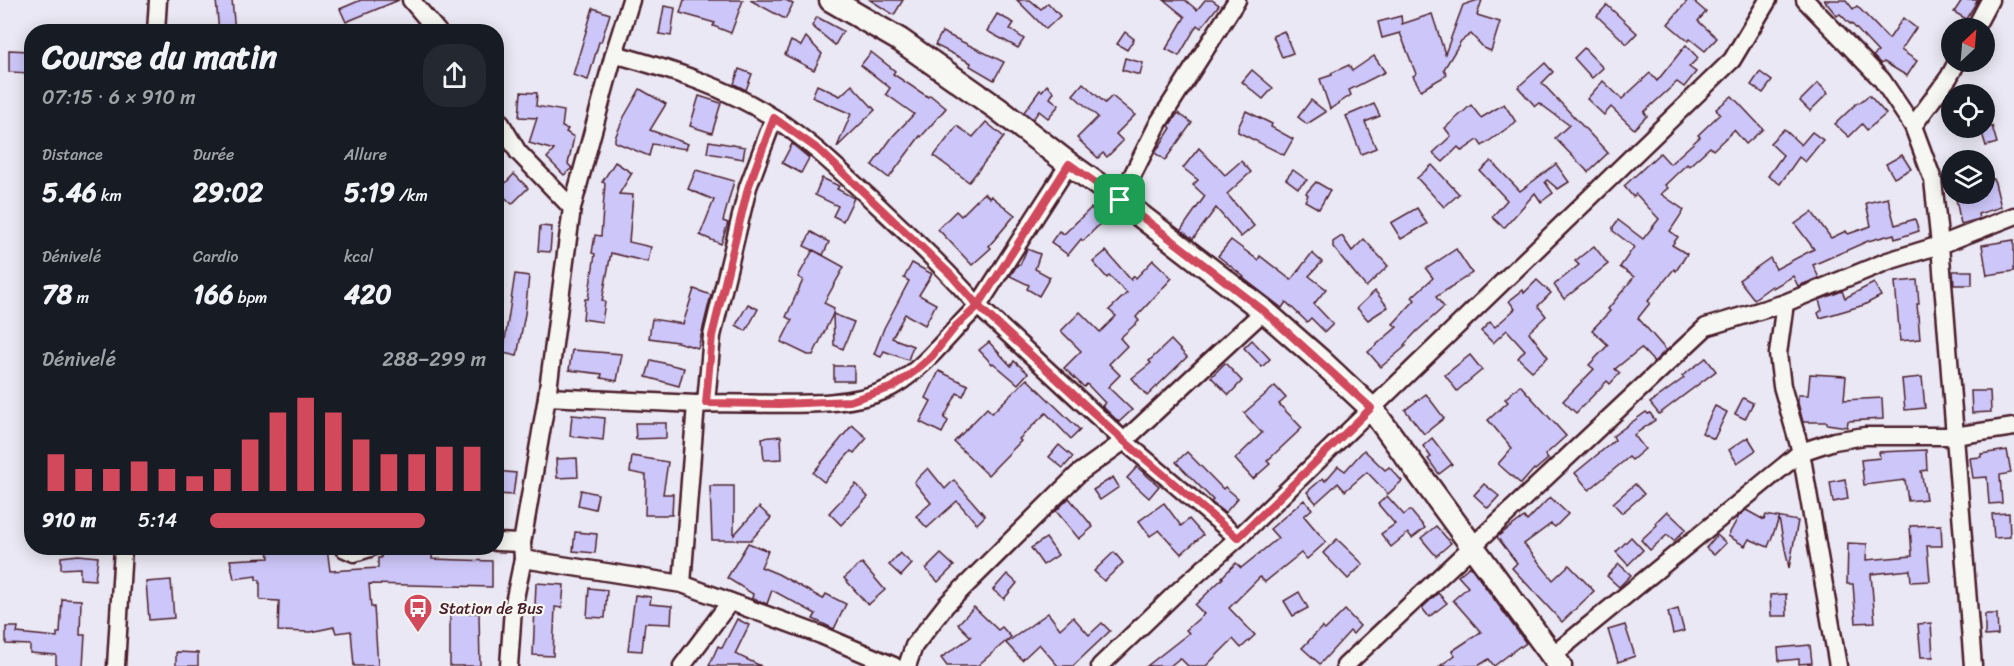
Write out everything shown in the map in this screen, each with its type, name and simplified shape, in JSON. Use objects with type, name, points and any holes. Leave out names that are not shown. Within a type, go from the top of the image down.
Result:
[{"type":"main road","points":[[831,0],[900,40],[943,69],[1120,200],[1264,311],[1371,408],[1556,661]]},
{"type":"street","points":[[156,24],[158,0]]},
{"type":"street","points":[[411,0],[431,24]]},
{"type":"street","points":[[509,666],[513,608],[547,397],[572,208],[631,0]]},
{"type":"street","points":[[1120,200],[1159,122],[1237,0]]},
{"type":"street","points":[[1100,666],[1176,593],[1238,538],[1732,60],[1768,0]]},
{"type":"street","points":[[1805,0],[1882,80],[1913,126],[1933,180],[1973,666]]},
{"type":"street","points":[[1980,18],[1990,0]]},
{"type":"street","points":[[614,54],[664,68],[738,98],[774,118],[819,150],[951,275],[978,306],[1124,441],[1238,538]]},
{"type":"street","points":[[1913,126],[1952,72]]},
{"type":"street","points":[[682,584],[701,403],[712,336],[748,188],[774,118]]},
{"type":"street","points":[[504,128],[518,152],[572,208]]},
{"type":"street","points":[[547,397],[780,404],[850,401],[893,387],[932,356],[956,326],[978,306],[1069,164]]},
{"type":"street","points":[[1345,666],[1706,327],[1785,303],[1888,261],[1940,245],[2014,216]]},
{"type":"street","points":[[1785,303],[1778,354],[1782,386],[1801,452],[1838,666]]},
{"type":"street","points":[[907,666],[914,646],[946,605],[1078,474],[1124,441],[1264,311]]},
{"type":"street","points":[[1556,661],[1801,452],[1834,441],[1865,436],[1954,436],[2014,427]]},
{"type":"street","points":[[504,545],[523,551],[682,584],[820,635],[894,666]]},
{"type":"street","points":[[116,666],[123,555]]},
{"type":"street","points":[[682,666],[730,602]]},
{"type":"building","points":[[216,0],[232,0],[234,24],[218,24]]},
{"type":"building","points":[[361,0],[399,0],[346,22],[340,9]]},
{"type":"building","points":[[684,0],[743,0],[731,33],[713,26],[715,23],[680,13]]},
{"type":"building","points":[[750,0],[786,0],[793,4],[785,19]]},
{"type":"building","points":[[870,0],[903,0],[894,15]]},
{"type":"building","points":[[1017,0],[1030,0],[1041,9],[1048,3],[1060,16],[1046,29]]},
{"type":"building","points":[[1164,0],[1185,0],[1197,10],[1205,0],[1212,0],[1219,5],[1201,28],[1197,25],[1179,56],[1166,49],[1185,17]]},
{"type":"building","points":[[1482,0],[1477,15],[1500,22],[1491,51],[1484,48],[1471,34],[1461,41],[1444,69],[1447,75],[1421,90],[1413,76],[1416,74],[1400,33],[1382,38],[1378,22],[1401,16],[1402,24],[1432,14],[1445,54],[1463,5]]},
{"type":"building","points":[[1688,0],[1692,0],[1706,12],[1698,21],[1717,38],[1705,51],[1690,39],[1688,41],[1668,24]]},
{"type":"building","points":[[1824,0],[1846,0],[1853,9],[1857,6],[1889,39],[1903,18],[1916,28],[1901,50],[1917,61],[1907,76],[1884,62],[1881,64],[1873,56],[1878,52],[1851,23],[1840,14],[1837,16]]},
{"type":"building","points":[[1962,0],[1978,0],[1967,18],[1954,12]]},
{"type":"building","points":[[1607,5],[1637,33],[1627,44],[1597,16]]},
{"type":"building","points":[[664,6],[675,8],[671,36],[659,34]]},
{"type":"building","points":[[593,8],[610,14],[588,80],[573,75]]},
{"type":"building","points":[[997,14],[1014,23],[1010,29],[1024,39],[1018,48],[987,31]]},
{"type":"building","points":[[817,17],[843,31],[835,45],[812,26]]},
{"type":"building","points":[[1284,31],[1293,53],[1282,57],[1273,36]]},
{"type":"building","points":[[942,32],[1004,62],[994,80],[970,66],[971,63],[935,45]]},
{"type":"building","points":[[1125,32],[1134,39],[1127,50],[1117,44]]},
{"type":"building","points":[[806,37],[822,54],[814,70],[785,55],[791,41],[801,46]]},
{"type":"building","points":[[1686,45],[1698,58],[1689,67],[1696,72],[1684,87],[1677,82],[1644,112],[1647,116],[1634,129],[1611,107],[1604,115],[1587,99],[1603,81],[1622,99],[1650,73],[1657,81]]},
{"type":"building","points":[[1584,48],[1603,68],[1592,78],[1574,58]]},
{"type":"building","points":[[9,50],[24,51],[24,73],[9,72]]},
{"type":"building","points":[[871,52],[895,71],[893,74],[928,97],[930,95],[946,108],[920,136],[889,178],[872,165],[893,136],[914,114],[886,94],[890,88],[861,65]]},
{"type":"building","points":[[1374,56],[1385,72],[1349,90],[1351,95],[1330,109],[1320,79],[1349,65],[1352,71]]},
{"type":"building","points":[[1125,58],[1143,63],[1140,75],[1122,70]]},
{"type":"building","points":[[1545,63],[1553,72],[1542,83],[1608,153],[1588,172],[1555,138],[1569,125],[1539,103],[1535,106],[1518,87]]},
{"type":"building","points":[[739,69],[752,74],[746,90],[734,84]]},
{"type":"building","points":[[1252,70],[1273,88],[1263,99],[1242,82]]},
{"type":"building","points":[[1760,72],[1772,81],[1763,93],[1751,85]]},
{"type":"building","points":[[1083,83],[1105,103],[1112,96],[1135,115],[1116,134],[1123,141],[1107,157],[1103,153],[1098,158],[1077,138],[1098,117],[1073,95]]},
{"type":"building","points":[[1818,83],[1828,93],[1810,111],[1800,101]]},
{"type":"building","points":[[817,85],[840,96],[852,85],[875,110],[837,147],[851,114],[812,97]]},
{"type":"building","points":[[1047,85],[1054,92],[1050,98],[1059,105],[1048,118],[1039,111],[1033,119],[1024,112],[1040,90],[1042,91]]},
{"type":"building","points":[[640,89],[666,104],[650,130],[688,144],[686,149],[652,144],[649,156],[615,142],[624,117]]},
{"type":"building","points":[[521,92],[537,93],[536,106],[564,111],[562,127],[568,129],[566,132],[574,137],[568,164],[572,168],[564,175],[547,158],[554,150],[529,143],[537,118],[519,117]]},
{"type":"building","points":[[1869,95],[1886,114],[1867,130],[1862,124],[1849,137],[1835,124],[1858,102]]},
{"type":"building","points":[[699,96],[721,103],[712,133],[690,126]]},
{"type":"building","points":[[1732,96],[1763,129],[1746,144],[1734,130],[1713,150],[1710,147],[1689,166],[1687,164],[1665,185],[1668,188],[1661,194],[1684,210],[1670,231],[1678,237],[1672,245],[1687,254],[1676,271],[1674,269],[1648,301],[1650,303],[1638,318],[1666,350],[1654,362],[1641,348],[1615,369],[1620,373],[1610,384],[1607,381],[1576,413],[1563,401],[1594,369],[1589,365],[1608,345],[1592,330],[1610,311],[1608,309],[1634,277],[1620,267],[1634,247],[1613,231],[1613,227],[1618,220],[1643,239],[1659,219],[1636,194],[1633,197],[1624,186],[1660,153],[1670,164],[1700,137],[1698,135],[1720,114],[1716,109]]},
{"type":"building","points":[[1311,100],[1326,112],[1307,124],[1298,117]]},
{"type":"building","points":[[1374,104],[1380,116],[1365,122],[1376,148],[1361,154],[1346,116]]},
{"type":"building","points":[[1504,104],[1516,122],[1482,146],[1478,140],[1462,151],[1458,147],[1443,162],[1433,153],[1451,136],[1445,128],[1471,105],[1481,118]]},
{"type":"building","points":[[1246,111],[1272,124],[1271,127],[1293,139],[1284,155],[1238,132]]},
{"type":"building","points":[[1178,113],[1192,123],[1165,160],[1155,153]]},
{"type":"building","points":[[986,122],[1004,137],[969,182],[934,156],[957,126],[973,137]]},
{"type":"building","points":[[1784,129],[1801,145],[1812,132],[1823,140],[1805,162],[1799,157],[1780,184],[1768,176],[1783,155],[1770,143]]},
{"type":"building","points":[[1995,136],[1997,143],[1986,146],[1984,138]]},
{"type":"building","points":[[709,141],[745,147],[743,159],[707,153]]},
{"type":"building","points":[[792,144],[809,158],[801,173],[782,163]]},
{"type":"building","points":[[1199,148],[1225,175],[1241,161],[1251,172],[1227,194],[1254,226],[1241,237],[1216,208],[1193,239],[1181,230],[1205,196],[1193,185],[1198,180],[1183,168]]},
{"type":"building","points":[[1902,155],[1911,169],[1894,178],[1886,164]]},
{"type":"building","points":[[1491,161],[1520,191],[1556,164],[1569,182],[1558,189],[1547,180],[1545,182],[1553,193],[1541,202],[1535,193],[1504,228],[1492,217],[1507,200],[1480,171]]},
{"type":"building","points":[[615,162],[632,173],[619,194],[633,195],[629,242],[651,247],[648,262],[611,253],[602,301],[605,302],[602,322],[583,319],[595,254],[592,253],[595,235],[601,236],[605,183],[602,182]]},
{"type":"building","points":[[1432,165],[1459,194],[1444,207],[1417,178]]},
{"type":"building","points":[[696,170],[734,181],[723,221],[728,223],[721,244],[700,235],[714,200],[688,189]]},
{"type":"building","points":[[1293,170],[1307,180],[1298,188],[1286,179]]},
{"type":"building","points":[[514,174],[528,188],[512,204],[504,197],[504,185]]},
{"type":"building","points":[[822,178],[839,186],[837,189],[854,198],[843,221],[833,216],[838,206],[815,195]]},
{"type":"building","points":[[1316,182],[1330,190],[1319,209],[1305,201],[1308,195],[1306,193]]},
{"type":"building","points":[[1995,183],[2001,207],[1978,214],[1979,219],[1961,224],[1957,204],[1995,204]]},
{"type":"building","points":[[984,193],[1015,215],[989,246],[991,248],[972,265],[938,229],[956,211],[961,216]]},
{"type":"building","points":[[1888,198],[1895,225],[1915,219],[1919,231],[1895,239],[1894,234],[1868,241],[1813,265],[1819,278],[1798,286],[1793,276],[1773,288],[1772,286],[1754,299],[1739,280],[1770,258],[1776,269],[1814,249],[1795,224],[1812,212],[1831,238],[1846,231],[1848,234],[1871,226],[1866,203]]},
{"type":"building","points":[[1091,208],[1103,221],[1083,241],[1081,239],[1068,255],[1051,242],[1059,231],[1064,234]]},
{"type":"building","points":[[1417,208],[1427,224],[1401,239],[1391,223]]},
{"type":"building","points":[[540,226],[552,227],[550,252],[538,251]]},
{"type":"building","points":[[811,232],[829,242],[823,255],[804,246]]},
{"type":"building","points":[[1342,236],[1352,251],[1364,239],[1388,266],[1366,287],[1333,247],[1333,242]]},
{"type":"building","points":[[1231,240],[1258,260],[1260,256],[1291,280],[1312,253],[1322,262],[1309,276],[1326,289],[1314,304],[1333,324],[1325,332],[1311,318],[1307,322],[1286,302],[1282,308],[1243,278],[1218,256]]},
{"type":"building","points":[[2014,240],[2014,271],[1987,275],[1982,245]]},
{"type":"building","points":[[1594,246],[1608,264],[1564,299],[1554,285],[1579,265],[1575,261]]},
{"type":"building","points":[[1027,249],[1040,254],[1035,269],[1050,277],[1039,296],[1027,289],[1029,285],[1010,276],[1018,264],[1020,265]]},
{"type":"building","points":[[1456,249],[1472,273],[1436,297],[1444,307],[1416,332],[1404,345],[1406,346],[1381,367],[1368,352],[1397,327],[1393,324],[1415,300],[1412,297],[1433,278],[1426,269]]},
{"type":"building","points":[[813,250],[844,267],[824,303],[834,308],[833,314],[813,355],[808,355],[781,342],[792,320],[786,317],[803,280],[798,277]]},
{"type":"building","points":[[1106,251],[1131,280],[1134,276],[1136,278],[1153,260],[1172,278],[1136,317],[1139,321],[1120,338],[1127,346],[1109,364],[1120,375],[1108,387],[1132,410],[1119,422],[1102,406],[1105,403],[1087,384],[1084,387],[1064,368],[1081,351],[1061,331],[1080,312],[1100,332],[1116,316],[1109,310],[1127,293],[1109,276],[1107,278],[1093,262]]},
{"type":"building","points":[[912,263],[932,274],[919,295],[936,304],[925,325],[905,314],[892,338],[913,346],[908,360],[884,351],[881,357],[874,354],[884,328],[909,281],[904,278]]},
{"type":"building","points":[[1953,271],[1972,271],[1972,285],[1954,285]]},
{"type":"building","points":[[515,274],[529,276],[517,356],[504,353]]},
{"type":"building","points":[[1537,280],[1551,293],[1538,306],[1546,316],[1529,332],[1548,357],[1532,371],[1518,358],[1525,350],[1507,330],[1493,343],[1481,331],[1490,322],[1495,327],[1515,309],[1509,301],[1523,290],[1524,293]]},
{"type":"building","points":[[1917,280],[1920,339],[1900,341],[1895,282]]},
{"type":"building","points":[[1874,283],[1881,296],[1864,305],[1820,318],[1818,313],[1822,310],[1819,300],[1842,291],[1845,298]]},
{"type":"building","points":[[694,289],[711,295],[698,348],[649,338],[652,319],[683,324]]},
{"type":"building","points":[[1375,291],[1388,307],[1368,320],[1357,308]]},
{"type":"building","points":[[748,304],[758,309],[746,331],[736,325]]},
{"type":"building","points":[[833,314],[854,322],[843,349],[834,345]]},
{"type":"building","points":[[1171,340],[1187,357],[1147,396],[1132,378],[1151,363],[1149,361]]},
{"type":"building","points":[[1252,340],[1270,359],[1262,367],[1244,348]]},
{"type":"building","points":[[989,342],[1011,366],[1014,361],[1028,373],[1018,384],[992,364],[979,350]]},
{"type":"building","points":[[572,350],[622,354],[617,381],[601,378],[602,374],[569,370]]},
{"type":"building","points":[[1470,355],[1482,370],[1457,391],[1445,375]]},
{"type":"building","points":[[1706,358],[1716,371],[1659,414],[1650,403],[1684,378],[1682,376]]},
{"type":"building","points":[[651,360],[684,368],[679,386],[646,377]]},
{"type":"building","points":[[1225,363],[1242,381],[1229,395],[1211,377]]},
{"type":"building","points":[[834,366],[854,366],[854,381],[834,381]]},
{"type":"building","points":[[939,371],[968,385],[963,396],[957,393],[944,418],[948,421],[942,433],[920,422],[931,401],[926,398]]},
{"type":"building","points":[[1810,374],[1846,376],[1844,400],[1882,398],[1883,419],[1848,421],[1847,427],[1827,424],[1827,422],[1803,422],[1798,395],[1808,395]]},
{"type":"building","points":[[1922,377],[1925,408],[1905,410],[1902,379]]},
{"type":"building","points":[[1027,379],[1080,430],[1071,439],[1046,413],[1019,439],[1021,441],[988,475],[954,442],[987,408],[992,413]]},
{"type":"building","points":[[1520,385],[1566,436],[1545,455],[1548,459],[1534,469],[1521,484],[1498,464],[1512,448],[1488,420],[1508,402],[1505,399]]},
{"type":"building","points":[[1275,386],[1286,398],[1279,404],[1302,428],[1267,461],[1270,464],[1253,479],[1235,459],[1262,433],[1244,413]]},
{"type":"building","points":[[1971,391],[1990,391],[1991,412],[1972,413]]},
{"type":"building","points":[[1426,394],[1444,418],[1424,434],[1405,410]]},
{"type":"building","points":[[1743,398],[1753,403],[1745,419],[1735,414]]},
{"type":"building","points":[[1715,406],[1727,412],[1714,439],[1702,433]]},
{"type":"building","points":[[1646,412],[1650,413],[1655,420],[1634,435],[1645,449],[1632,460],[1629,457],[1589,490],[1575,473],[1615,440],[1613,436]]},
{"type":"building","points":[[572,415],[605,418],[603,440],[570,436]]},
{"type":"building","points":[[635,423],[666,423],[666,438],[636,439]]},
{"type":"building","points":[[852,425],[867,438],[854,453],[851,451],[824,482],[813,473]]},
{"type":"building","points":[[781,436],[782,459],[764,460],[762,438]]},
{"type":"building","points":[[1748,437],[1756,450],[1737,463],[1729,450]]},
{"type":"building","points":[[1432,438],[1452,464],[1439,474],[1428,459],[1431,457],[1423,446]]},
{"type":"building","points":[[1059,445],[1073,457],[1063,468],[1049,457]]},
{"type":"building","points":[[1364,450],[1385,470],[1389,467],[1402,481],[1388,494],[1367,472],[1345,491],[1338,483],[1316,503],[1307,492],[1323,478],[1325,481],[1338,466],[1345,471]]},
{"type":"building","points":[[1926,450],[1927,470],[1921,471],[1926,499],[1908,501],[1905,480],[1864,485],[1861,460],[1880,458],[1879,452]]},
{"type":"building","points":[[2007,450],[2011,473],[2000,475],[2002,503],[1989,504],[1987,477],[1973,478],[1970,458]]},
{"type":"building","points":[[1187,452],[1223,489],[1225,487],[1238,498],[1225,513],[1211,502],[1213,500],[1176,462]]},
{"type":"building","points":[[632,456],[668,462],[663,494],[673,494],[672,515],[645,515],[646,475],[630,472]]},
{"type":"building","points":[[577,458],[578,477],[557,478],[556,459]]},
{"type":"building","points":[[1137,467],[1159,486],[1149,498],[1127,478]]},
{"type":"building","points":[[928,468],[945,489],[954,480],[985,516],[977,524],[957,501],[927,528],[916,516],[931,503],[914,482]]},
{"type":"building","points":[[504,472],[516,473],[513,495],[504,494]]},
{"type":"building","points":[[1113,477],[1119,487],[1100,500],[1093,490]]},
{"type":"building","points":[[1845,479],[1848,499],[1833,502],[1830,482]]},
{"type":"building","points":[[856,484],[868,497],[841,525],[829,513]]},
{"type":"building","points":[[1484,484],[1499,496],[1488,508],[1474,495]]},
{"type":"building","points":[[1635,484],[1644,494],[1622,513],[1613,503]]},
{"type":"building","points":[[710,486],[734,486],[734,535],[759,507],[771,518],[751,540],[712,540]]},
{"type":"building","points":[[581,490],[598,494],[595,509],[578,505]]},
{"type":"building","points":[[1387,496],[1404,515],[1410,510],[1425,528],[1412,538],[1408,533],[1391,547],[1381,534],[1395,524],[1378,504]]},
{"type":"building","points":[[1550,497],[1568,514],[1555,527],[1551,524],[1524,544],[1553,580],[1569,565],[1594,591],[1562,622],[1512,568],[1517,563],[1497,537],[1524,517],[1527,521]]},
{"type":"building","points":[[1069,498],[1093,527],[1079,539],[1056,511]]},
{"type":"building","points":[[1304,500],[1312,509],[1304,516],[1326,542],[1307,559],[1301,553],[1265,582],[1260,577],[1229,608],[1255,635],[1241,648],[1233,639],[1206,666],[1188,666],[1180,658],[1170,666],[1147,666],[1189,633],[1186,630],[1204,614],[1195,605],[1236,563],[1241,568],[1278,538],[1270,529]]},
{"type":"building","points":[[1164,503],[1181,526],[1189,519],[1203,535],[1181,554],[1159,530],[1150,536],[1139,521]]},
{"type":"building","points":[[1746,510],[1764,520],[1766,515],[1798,521],[1789,568],[1779,519],[1768,547],[1749,539],[1745,546],[1728,536],[1739,516]]},
{"type":"building","points":[[1667,511],[1686,529],[1674,541],[1667,535],[1650,550],[1641,540],[1657,525],[1655,523]]},
{"type":"building","points":[[2009,513],[2010,537],[1994,538],[1992,514]]},
{"type":"building","points":[[1941,525],[1942,546],[1927,546],[1930,581],[1911,582],[1910,570],[1871,574],[1875,622],[1856,623],[1853,584],[1847,584],[1848,543],[1867,544],[1866,560],[1912,556],[1910,526]]},
{"type":"building","points":[[1436,526],[1451,543],[1436,556],[1421,538]]},
{"type":"building","points":[[575,532],[597,534],[595,553],[573,551]]},
{"type":"building","points":[[1717,535],[1726,543],[1714,555],[1706,548]]},
{"type":"building","points":[[1631,537],[1643,550],[1628,565],[1616,552]]},
{"type":"building","points":[[1046,538],[1058,555],[1043,565],[1031,548]]},
{"type":"building","points":[[1337,539],[1363,564],[1348,579],[1323,553]]},
{"type":"building","points":[[748,543],[768,551],[761,567],[823,599],[826,594],[846,604],[834,629],[813,619],[816,614],[772,590],[767,604],[752,598],[753,594],[727,578]]},
{"type":"building","points":[[1114,552],[1123,563],[1104,581],[1094,571]]},
{"type":"building","points":[[900,553],[912,564],[901,576],[889,565]]},
{"type":"building","points":[[941,554],[954,566],[938,582],[926,569]]},
{"type":"building","points":[[78,555],[98,557],[95,580],[80,579],[80,568],[61,569],[61,557]]},
{"type":"building","points":[[269,555],[328,555],[330,571],[378,568],[378,558],[381,558],[381,555],[432,555],[432,559],[492,561],[492,587],[369,584],[371,607],[374,607],[378,666],[354,666],[351,631],[336,633],[334,627],[311,632],[278,631],[279,601],[260,600],[260,580],[256,580],[256,576],[234,579],[230,560],[269,558]]},
{"type":"building","points":[[862,563],[885,590],[868,605],[844,578]]},
{"type":"building","points":[[1619,564],[1631,575],[1619,587],[1607,576]]},
{"type":"building","points":[[1470,566],[1526,643],[1494,666],[1489,659],[1478,666],[1440,666],[1455,655],[1452,651],[1481,632],[1453,600],[1468,587],[1458,576]]},
{"type":"building","points":[[1007,574],[1017,583],[1004,599],[993,590]]},
{"type":"building","points":[[171,580],[174,618],[149,620],[146,582]]},
{"type":"building","points":[[536,583],[564,585],[562,608],[555,607],[553,656],[533,655]]},
{"type":"building","points":[[589,588],[607,590],[605,618],[587,617]]},
{"type":"building","points":[[1299,592],[1308,608],[1293,616],[1284,601]]},
{"type":"building","points":[[1438,593],[1447,603],[1429,617],[1422,608]]},
{"type":"building","points":[[1786,594],[1787,616],[1771,616],[1770,595]]},
{"type":"building","points":[[635,595],[651,597],[650,604],[672,606],[671,624],[645,623],[642,651],[628,650]]},
{"type":"building","points":[[62,599],[81,600],[80,635],[85,635],[83,666],[56,666],[56,655],[30,653],[30,645],[6,644],[6,627],[18,627],[17,633],[57,637],[57,633],[60,633]]},
{"type":"building","points":[[974,607],[998,630],[1002,627],[1011,637],[977,666],[947,666],[941,658],[971,637],[958,624]]},
{"type":"building","points":[[1678,609],[1684,631],[1673,634],[1668,612]]},
{"type":"building","points":[[1345,610],[1360,626],[1353,634],[1350,631],[1320,664],[1302,648],[1322,627],[1325,630]]},
{"type":"building","points":[[450,613],[479,613],[480,666],[450,666]]},
{"type":"building","points":[[1048,613],[1060,629],[1073,617],[1089,635],[1102,623],[1110,631],[1073,666],[1058,666],[1039,644],[1022,660],[1006,643]]},
{"type":"building","points":[[1985,614],[1997,614],[1998,635],[1985,636]]},
{"type":"building","points":[[737,619],[749,625],[735,654],[761,666],[709,666],[718,646],[722,648]]},
{"type":"building","points":[[1931,623],[1933,657],[1921,657],[1918,624]]},
{"type":"building","points":[[1625,625],[1635,656],[1618,662],[1608,630]]},
{"type":"building","points":[[1810,645],[1812,663],[1799,664],[1799,659],[1779,661],[1778,648]]},
{"type":"building","points":[[176,652],[198,653],[198,666],[176,666]]},
{"type":"place","name":"Station de Bus","points":[[418,634]]},
{"type":"route","points":[[1120,200],[1069,164],[978,306],[956,326],[932,356],[893,387],[850,401],[780,404],[706,403],[712,336],[748,188],[774,118],[819,150],[951,275],[978,306],[1124,441],[1238,538],[1371,408],[1264,311],[1120,200]]}]
